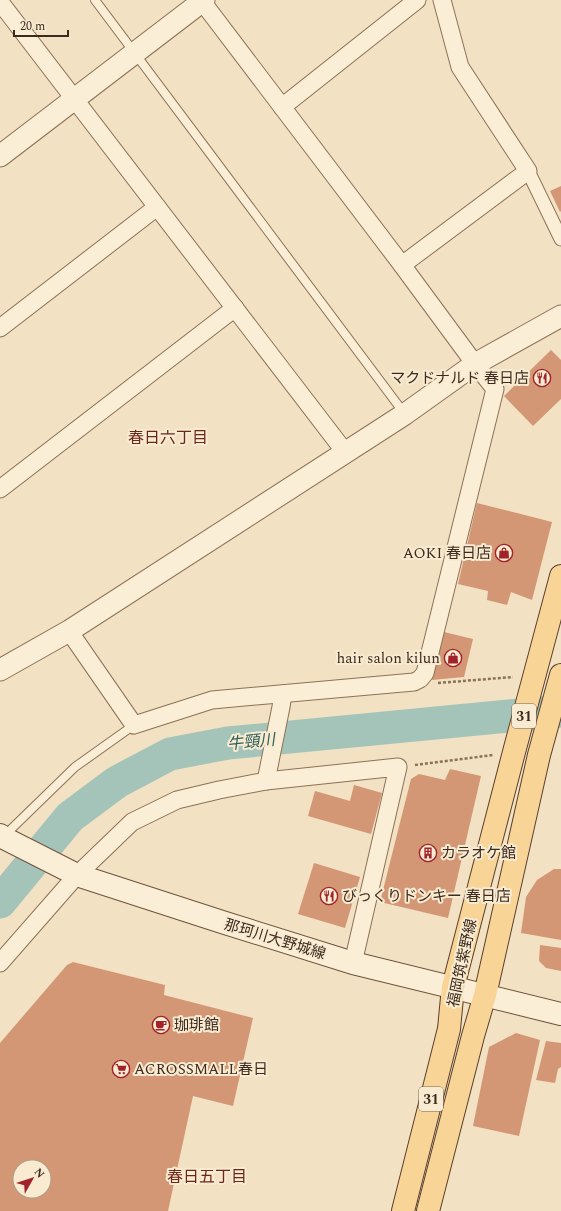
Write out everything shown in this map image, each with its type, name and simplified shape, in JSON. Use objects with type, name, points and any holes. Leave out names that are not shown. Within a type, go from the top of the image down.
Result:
[{"type":"main road","name":"福岡筑紫野線","points":[[403,1211],[449,1029],[453,987],[504,754],[526,678],[561,576]]},
{"type":"main road","name":"福岡筑紫野線","points":[[428,1211],[473,1036],[486,995],[538,756],[560,678]]},
{"type":"main road","name":"那珂川大野城線","points":[[2,838],[73,873],[222,922],[353,962],[561,1014]]},
{"type":"street","points":[[282,107],[418,0]]},
{"type":"street","points":[[442,0],[460,67],[528,171],[561,239]]},
{"type":"street","points":[[0,156],[202,1],[495,389],[426,674],[420,679],[414,682],[282,700],[212,700],[134,725],[69,631]]},
{"type":"street","points":[[0,2],[345,452]]},
{"type":"street","points":[[402,265],[528,171]]},
{"type":"street","points":[[0,328],[157,207]]},
{"type":"street","points":[[0,489],[235,308]]},
{"type":"street","points":[[0,670],[69,631],[405,414],[475,364],[561,316]]},
{"type":"street","points":[[266,776],[282,700]]},
{"type":"street","points":[[0,963],[73,873],[132,822],[140,818],[177,800],[219,790],[266,776],[398,767],[353,962]]},
{"type":"lane","points":[[94,0],[405,414]]},
{"type":"lane","points":[[2,838],[75,767],[134,725]]},
{"type":"path","points":[[437,683],[526,678]]},
{"type":"path","points":[[398,767],[504,754]]},
{"type":"building","points":[[561,186],[561,211],[560,212],[550,191]]},
{"type":"building","name":"マクドナルド 春日店","points":[[551,350],[561,360],[561,399],[533,426],[504,396]]},
{"type":"building","name":"AOKI 春日店","points":[[477,503],[552,522],[532,600],[511,592],[507,605],[487,600],[488,591],[458,584]]},
{"type":"building","name":"hair salon kilun","points":[[444,632],[473,639],[464,677],[432,680]]},
{"type":"building","name":"カラオケ館","points":[[450,769],[481,776],[448,918],[380,902],[411,779],[419,774],[445,780]]},
{"type":"building","points":[[354,785],[382,793],[371,834],[308,816],[315,791],[350,801]]},
{"type":"building","name":"びっくりドンキー 春日店","points":[[314,863],[360,877],[345,928],[298,914]]},
{"type":"building","points":[[554,869],[561,869],[561,940],[521,933],[526,897],[537,880]]},
{"type":"building","points":[[540,945],[561,948],[561,971],[546,968],[539,961]]},
{"type":"building","name":"ACROSSMALL春日","points":[[73,962],[165,985],[164,995],[253,1018],[233,1106],[193,1096],[168,1211],[0,1211],[0,1043],[67,965]]},
{"type":"building","points":[[516,1033],[540,1040],[519,1136],[473,1126],[489,1047]]},
{"type":"building","points":[[546,1041],[561,1043],[561,1067],[558,1069],[555,1083],[536,1080]]},
{"type":"waterway","name":"牛頸川","points":[[0,902],[70,817],[117,782],[170,754],[228,743],[561,711]]},
{"type":"place","name":"マクドナルド 春日店","points":[[542,378]]},
{"type":"place","name":"AOKI 春日店","points":[[504,553]]},
{"type":"place","name":"hair salon kilun","points":[[453,658]]},
{"type":"place","name":"カラオケ館","points":[[428,853]]},
{"type":"place","name":"びっくりドンキー 春日店","points":[[329,896]]},
{"type":"place","name":"珈琲館","points":[[161,1025]]},
{"type":"place","name":"ACROSSMALL春日","points":[[121,1069]]},
{"type":"district","name":"春日六丁目","points":[[168,437]]},
{"type":"district","name":"春日五丁目","points":[[207,1176]]}]
